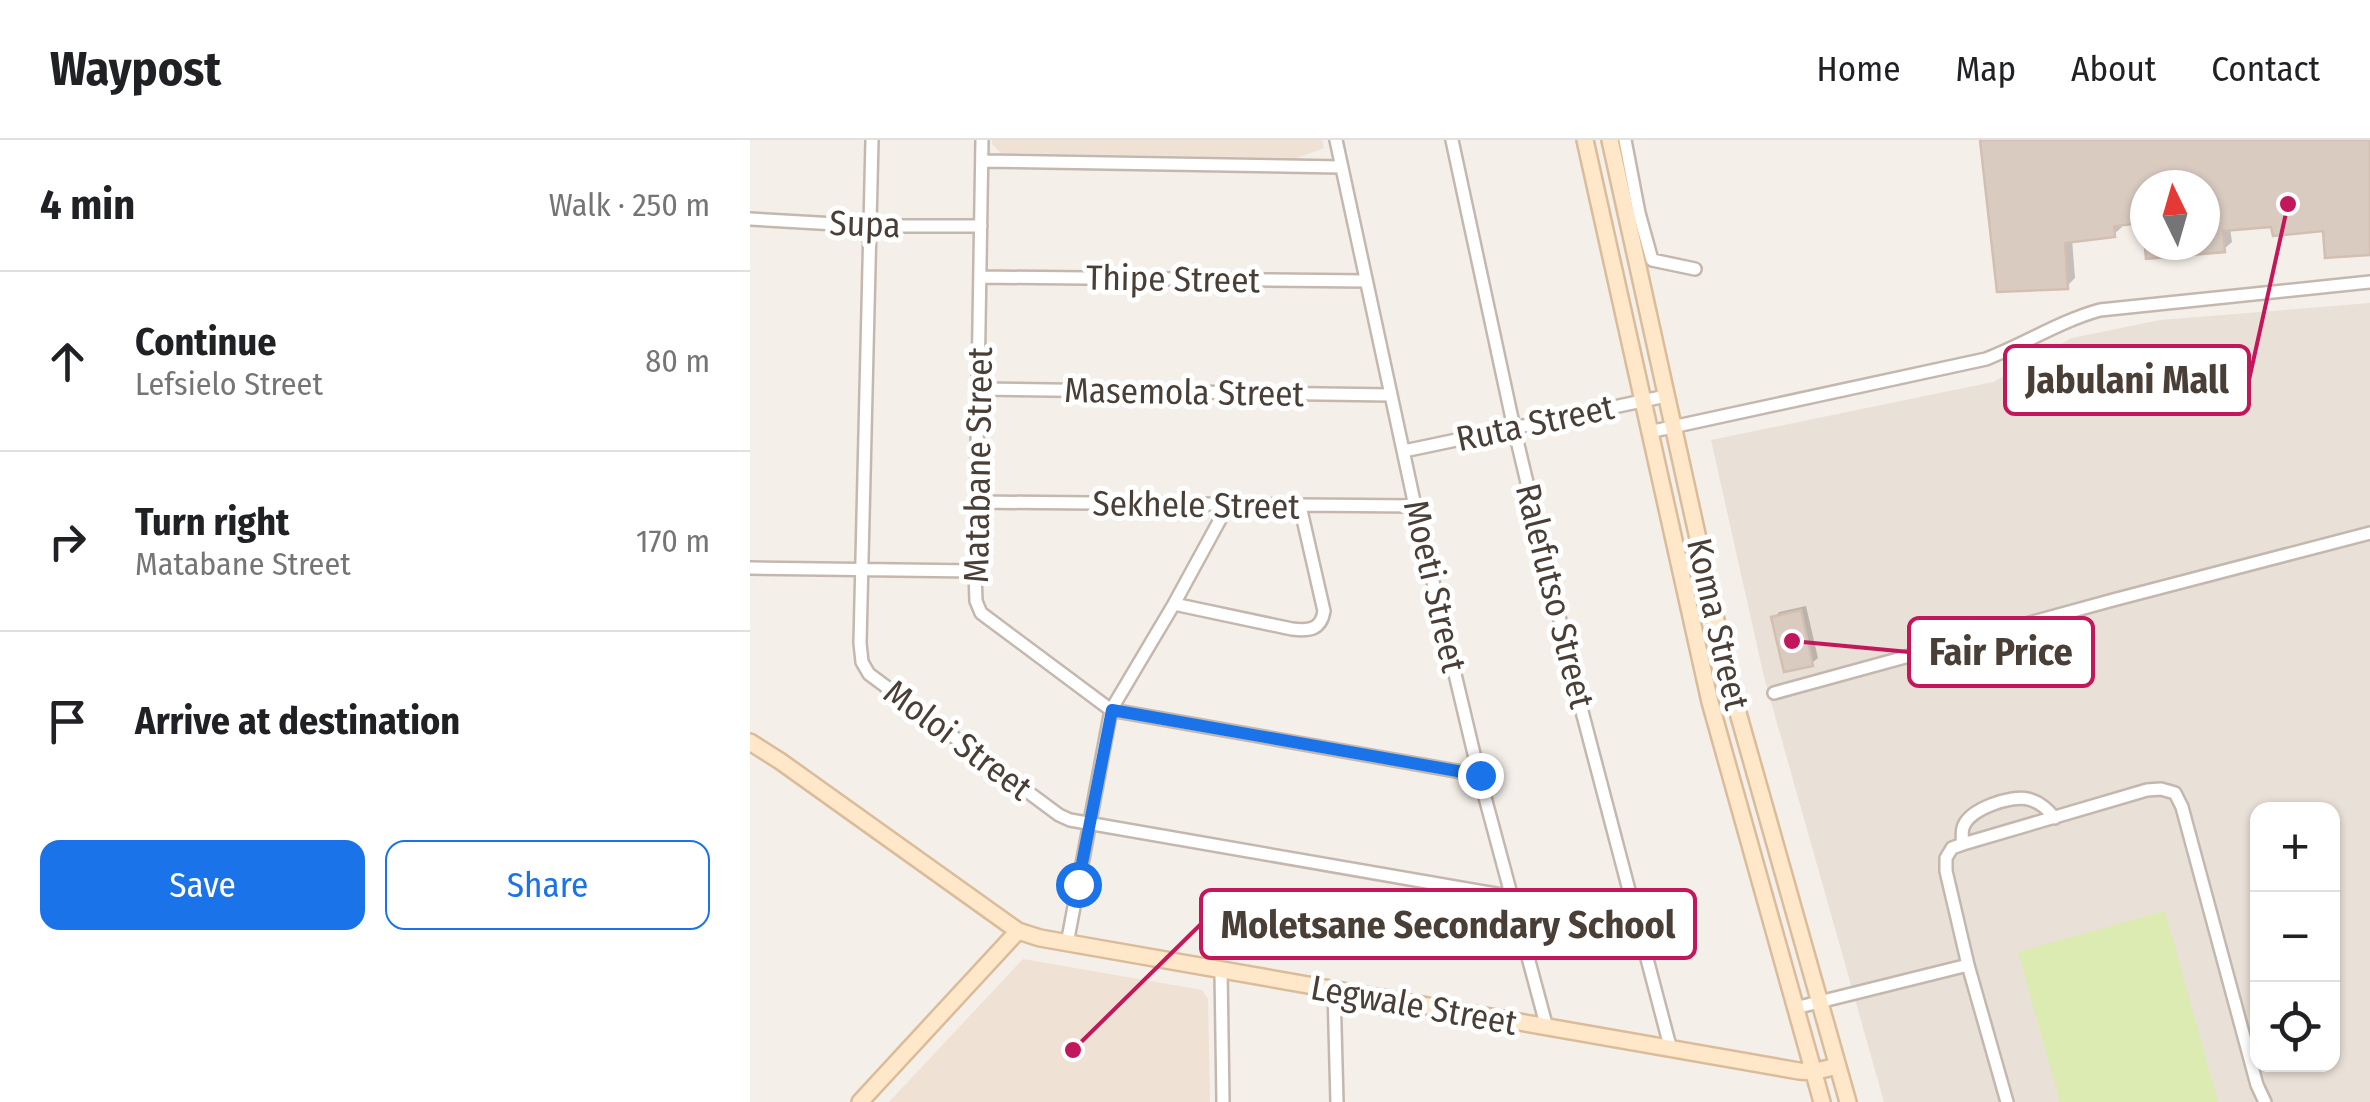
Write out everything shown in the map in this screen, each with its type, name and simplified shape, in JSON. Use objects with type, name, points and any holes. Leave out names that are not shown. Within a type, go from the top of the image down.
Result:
[{"type":"main road","name":"Koma Street","points":[[1585,140],[1710,702],[1822,1102]]},
{"type":"main road","name":"Koma Street","points":[[1610,140],[1731,688],[1848,1102]]},
{"type":"main road","name":"Legwale Street","points":[[750,742],[1018,930],[1067,944],[1672,1050],[1813,1072],[1838,1066]]},
{"type":"main road","points":[[860,1102],[1018,930]]},
{"type":"street","name":"Moloi Street","points":[[872,140],[860,570],[860,656],[870,674],[1070,820],[1513,897]]},
{"type":"street","name":"Matabane Street","points":[[982,140],[974,571],[976,600],[984,616],[1112,710],[1480,775]]},
{"type":"street","name":"Moeti Street","points":[[1336,140],[1416,506],[1546,1028]]},
{"type":"street","name":"Ralefutso Street","points":[[1452,140],[1514,428],[1672,1050]]},
{"type":"street","points":[[1625,140],[1652,260],[1695,269]]},
{"type":"street","points":[[982,161],[1342,167]]},
{"type":"street","name":"Supa","points":[[750,220],[980,226]]},
{"type":"street","name":"Thipe Street","points":[[981,277],[1366,281]]},
{"type":"street","points":[[1649,432],[1986,358],[2077,316],[2100,310],[2370,282]]},
{"type":"street","name":"Masemola Street","points":[[978,389],[1391,395]]},
{"type":"street","name":"Ruta Street","points":[[1404,451],[1666,396]]},
{"type":"street","name":"Sekhele Street","points":[[976,502],[1416,506]]},
{"type":"street","points":[[1067,944],[1112,710],[1228,505]]},
{"type":"street","points":[[1174,604],[1292,628],[1316,627],[1324,611],[1300,506]]},
{"type":"street","points":[[1774,693],[2370,533]]},
{"type":"street","points":[[750,568],[974,571]]},
{"type":"street","points":[[2007,1102],[1968,965],[1946,858],[1952,848],[1962,844],[2161,789],[2175,793],[2182,807],[2264,1102]]},
{"type":"street","points":[[1962,844],[1962,828],[1968,818],[2009,799],[2026,798],[2044,806],[2055,818]]},
{"type":"street","points":[[1795,1008],[1968,965]]},
{"type":"street","points":[[1221,970],[1224,1102]]},
{"type":"street","points":[[1334,990],[1337,1102]]},
{"type":"shaded area","points":[[992,140],[1322,140],[1324,148],[1297,158],[1001,153]]},
{"type":"shaded area","points":[[2370,303],[2370,1102],[1884,1102],[1764,677],[1711,440],[1993,382],[2072,338],[2160,320]]},
{"type":"shaded area","points":[[1023,959],[1202,990],[1208,999],[1210,1102],[889,1102]]},
{"type":"green space","points":[[2165,911],[2218,1102],[2060,1102],[2018,952]]},
{"type":"building","points":[[1980,140],[2370,140],[2370,255],[2325,258],[2323,231],[2273,236],[2271,227],[2223,231],[2225,252],[2220,252],[2220,170],[2130,170],[2130,224],[2114,226],[2115,237],[2065,243],[2068,289],[1997,292]]},
{"type":"building","points":[[1801,610],[1813,666],[1784,672],[1771,617]]},
{"type":"place","name":"Jabulani Mall","points":[[2288,204]]},
{"type":"place","name":"Fair Price","points":[[1792,641]]},
{"type":"place","name":"Moletsane Secondary School","points":[[1073,1050]]},
{"type":"route","points":[[1078,884],[1112,710],[1480,775]]}]
